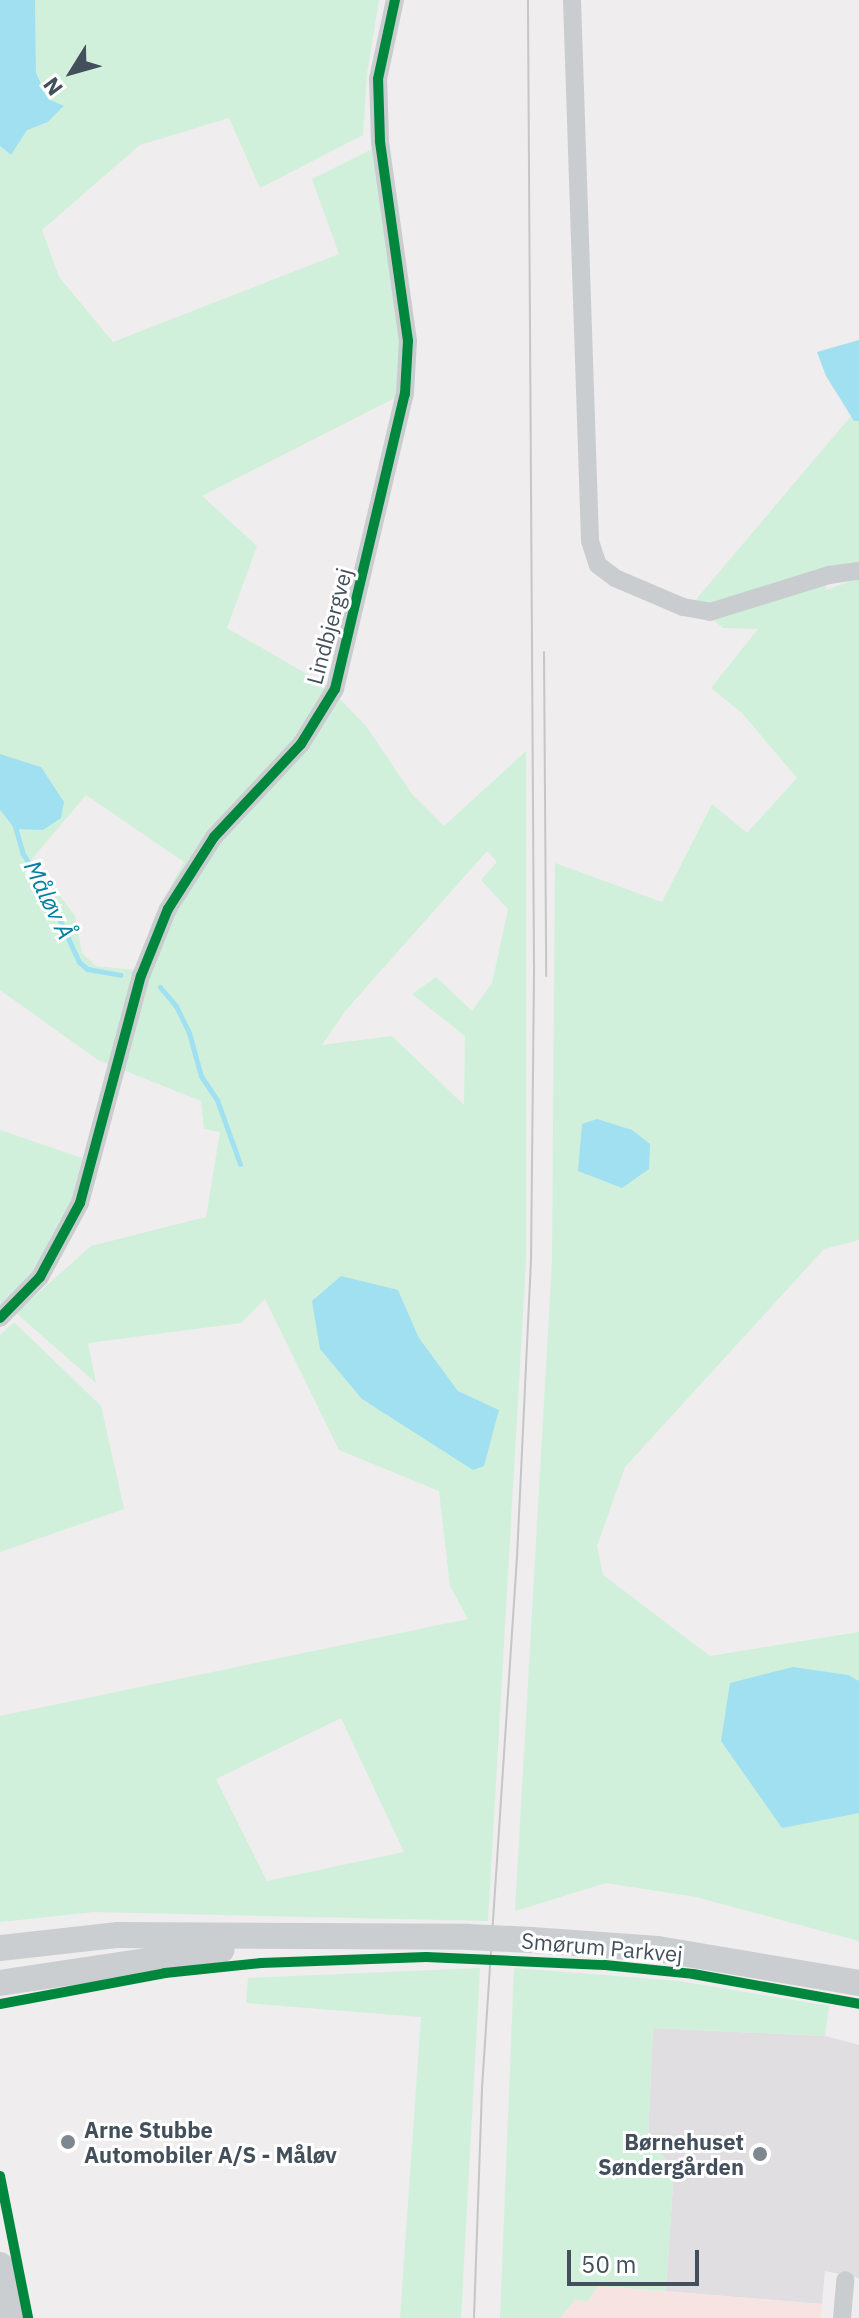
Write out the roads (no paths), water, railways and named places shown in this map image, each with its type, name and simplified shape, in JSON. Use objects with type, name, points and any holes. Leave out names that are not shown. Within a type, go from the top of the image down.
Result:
[{"type":"street","name":"Lindbjergvej","points":[[0,1318],[40,1277],[80,1203],[141,976],[168,909],[214,837],[301,744],[335,689],[405,394],[408,341],[380,141],[378,79],[395,0]]},
{"type":"street","points":[[572,0],[590,541],[598,565],[615,578],[683,607],[710,612],[829,575],[859,571]]},
{"type":"street","points":[[0,1967],[85,1954],[136,1935]]},
{"type":"street","name":"Smørum Parkvej","points":[[0,1948],[60,1939],[136,1935],[468,1937],[658,1949],[774,1966],[859,1983]]},
{"type":"street","name":"Smørum Parkvej","points":[[0,1983],[169,1956],[343,1937]]},
{"type":"street","points":[[0,2265],[10,2318]]},
{"type":"street","points":[[845,2280],[848,2309]]},
{"type":"water","points":[[0,0],[35,0],[36,73],[48,99],[64,106],[48,122],[27,130],[11,155],[0,146]]},
{"type":"water","points":[[859,340],[859,421],[854,421],[826,376],[817,352]]},
{"type":"water","points":[[0,754],[41,767],[64,802],[61,818],[43,830],[15,829],[0,810]]},
{"type":"water","points":[[597,1119],[632,1130],[650,1144],[649,1169],[622,1188],[578,1171],[582,1124]]},
{"type":"water","points":[[341,1276],[398,1290],[419,1338],[458,1391],[499,1410],[484,1466],[473,1470],[362,1399],[320,1349],[312,1301]]},
{"type":"water","points":[[793,1667],[848,1675],[859,1681],[859,1813],[782,1828],[721,1741],[730,1683]]},
{"type":"waterway","name":"Måløv Å","points":[[14,823],[23,854],[46,890],[79,962],[87,969],[120,975]]},
{"type":"waterway","name":"Måløv Å","points":[[160,987],[176,1006],[189,1033],[201,1076],[217,1100],[240,1164]]},
{"type":"tram line","points":[[474,2318],[482,2088],[517,1557],[531,1261],[534,965],[528,0]]},
{"type":"tram line","points":[[544,652],[546,976]]},
{"type":"place","name":"Arne Stubbe Automobiler A/S - Måløv","points":[[68,2142]]},
{"type":"place","name":"Børnehuset Søndergården","points":[[760,2154]]}]
